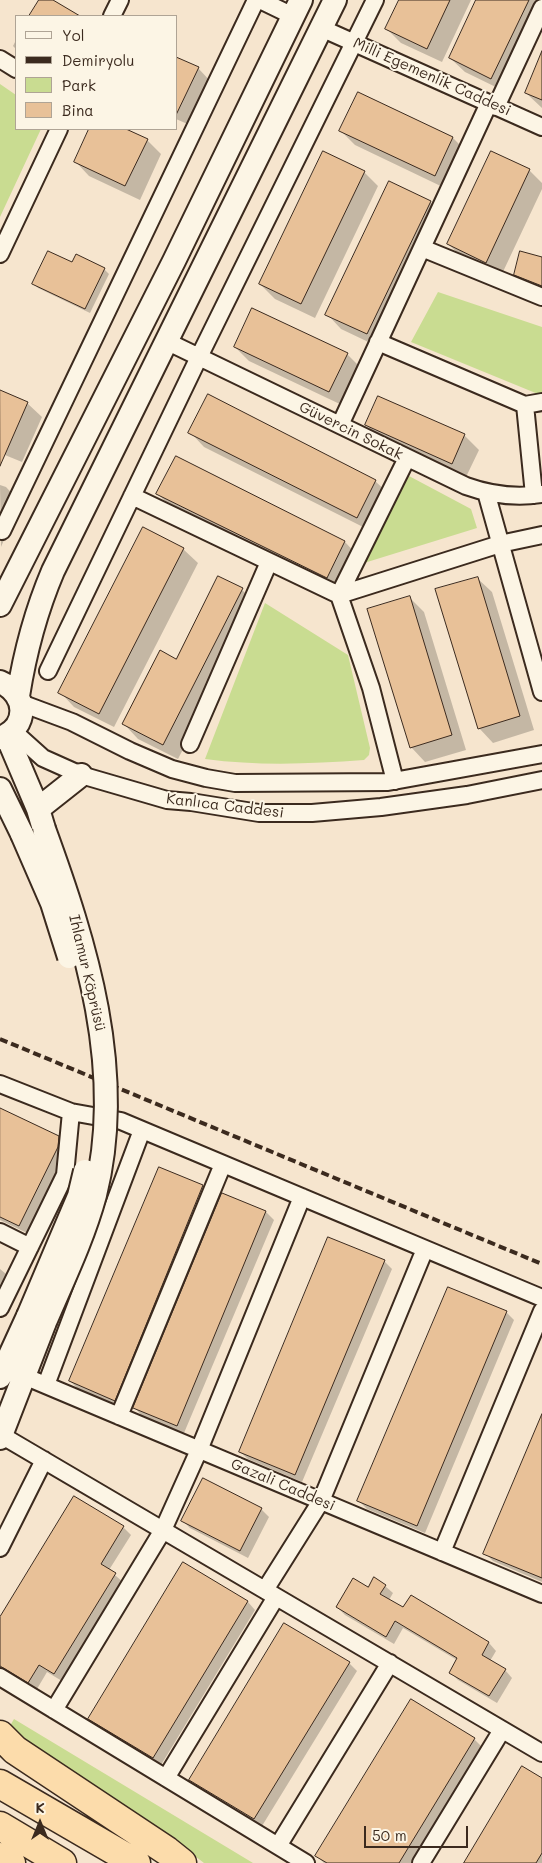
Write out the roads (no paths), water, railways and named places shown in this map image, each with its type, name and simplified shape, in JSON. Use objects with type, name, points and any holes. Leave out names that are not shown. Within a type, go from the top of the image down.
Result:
[{"type":"highway","points":[[0,1735],[15,1750],[167,1851],[182,1863]]},
{"type":"highway","points":[[0,1784],[136,1863]]},
{"type":"highway","points":[[0,1826],[62,1863]]},
{"type":"highway","points":[[0,1856],[11,1863]]},
{"type":"street","points":[[112,15],[120,0]]},
{"type":"street","points":[[0,605],[6,574],[174,261],[297,8],[258,0],[2,531]]},
{"type":"street","points":[[6,735],[20,718],[19,699],[28,640],[50,578],[335,0]]},
{"type":"street","points":[[48,671],[374,0]]},
{"type":"street","points":[[340,425],[422,248],[542,8]]},
{"type":"street","name":"Milli Egemenlik Caddesi","points":[[321,28],[542,127]]},
{"type":"street","points":[[0,59],[15,69]]},
{"type":"street","points":[[0,254],[59,130]]},
{"type":"street","points":[[422,248],[542,298]]},
{"type":"street","name":"Güvercin Sokak","points":[[166,341],[466,486],[506,496],[538,494]]},
{"type":"street","points":[[378,342],[525,405],[542,402]]},
{"type":"street","points":[[525,405],[538,494]]},
{"type":"street","points":[[394,781],[371,688],[338,595],[407,458]]},
{"type":"street","points":[[486,492],[542,692]]},
{"type":"street","points":[[132,496],[338,595],[500,544],[542,535]]},
{"type":"street","points":[[190,744],[269,562]]},
{"type":"street","points":[[0,682],[7,685],[19,699]]},
{"type":"street","name":"Kanlıca Caddesi","points":[[19,699],[151,760],[206,778],[253,784],[394,781],[542,754]]},
{"type":"street","name":"Kanlıca Caddesi","points":[[6,735],[43,758],[81,775],[167,800],[191,802],[242,811],[285,814],[381,808],[542,780]]},
{"type":"street","name":"Ihlamur Köprüsü","points":[[6,735],[41,819],[71,907],[100,1021],[105,1084],[104,1138],[95,1193],[82,1237],[36,1319]]},
{"type":"street","points":[[41,819],[81,775]]},
{"type":"street","name":"Ihlamur Köprüsü","points":[[0,789],[52,903],[72,968],[85,1020],[89,1046],[92,1094],[91,1138],[88,1158],[79,1196],[36,1319]]},
{"type":"street","points":[[0,1084],[71,1112],[120,1121],[542,1298]]},
{"type":"street","points":[[0,1308],[65,1175],[71,1112]]},
{"type":"street","points":[[46,1386],[142,1130]]},
{"type":"street","points":[[119,1416],[222,1164]]},
{"type":"street","points":[[54,1710],[163,1530],[302,1197]]},
{"type":"street","points":[[0,1232],[30,1247]]},
{"type":"street","points":[[166,1778],[271,1594],[321,1501],[425,1249]]},
{"type":"street","points":[[442,1552],[542,1311]]},
{"type":"street","points":[[36,1319],[24,1376],[1,1436],[542,1753]]},
{"type":"street","points":[[0,1377],[36,1319]]},
{"type":"street","name":"Gazali Caddesi","points":[[24,1376],[542,1594]]},
{"type":"street","points":[[0,1548],[44,1460]]},
{"type":"street","points":[[278,1846],[390,1663]]},
{"type":"street","points":[[0,1677],[306,1863]]},
{"type":"street","points":[[421,1863],[502,1730]]},
{"type":"railway","points":[[0,1039],[542,1264]]}]
